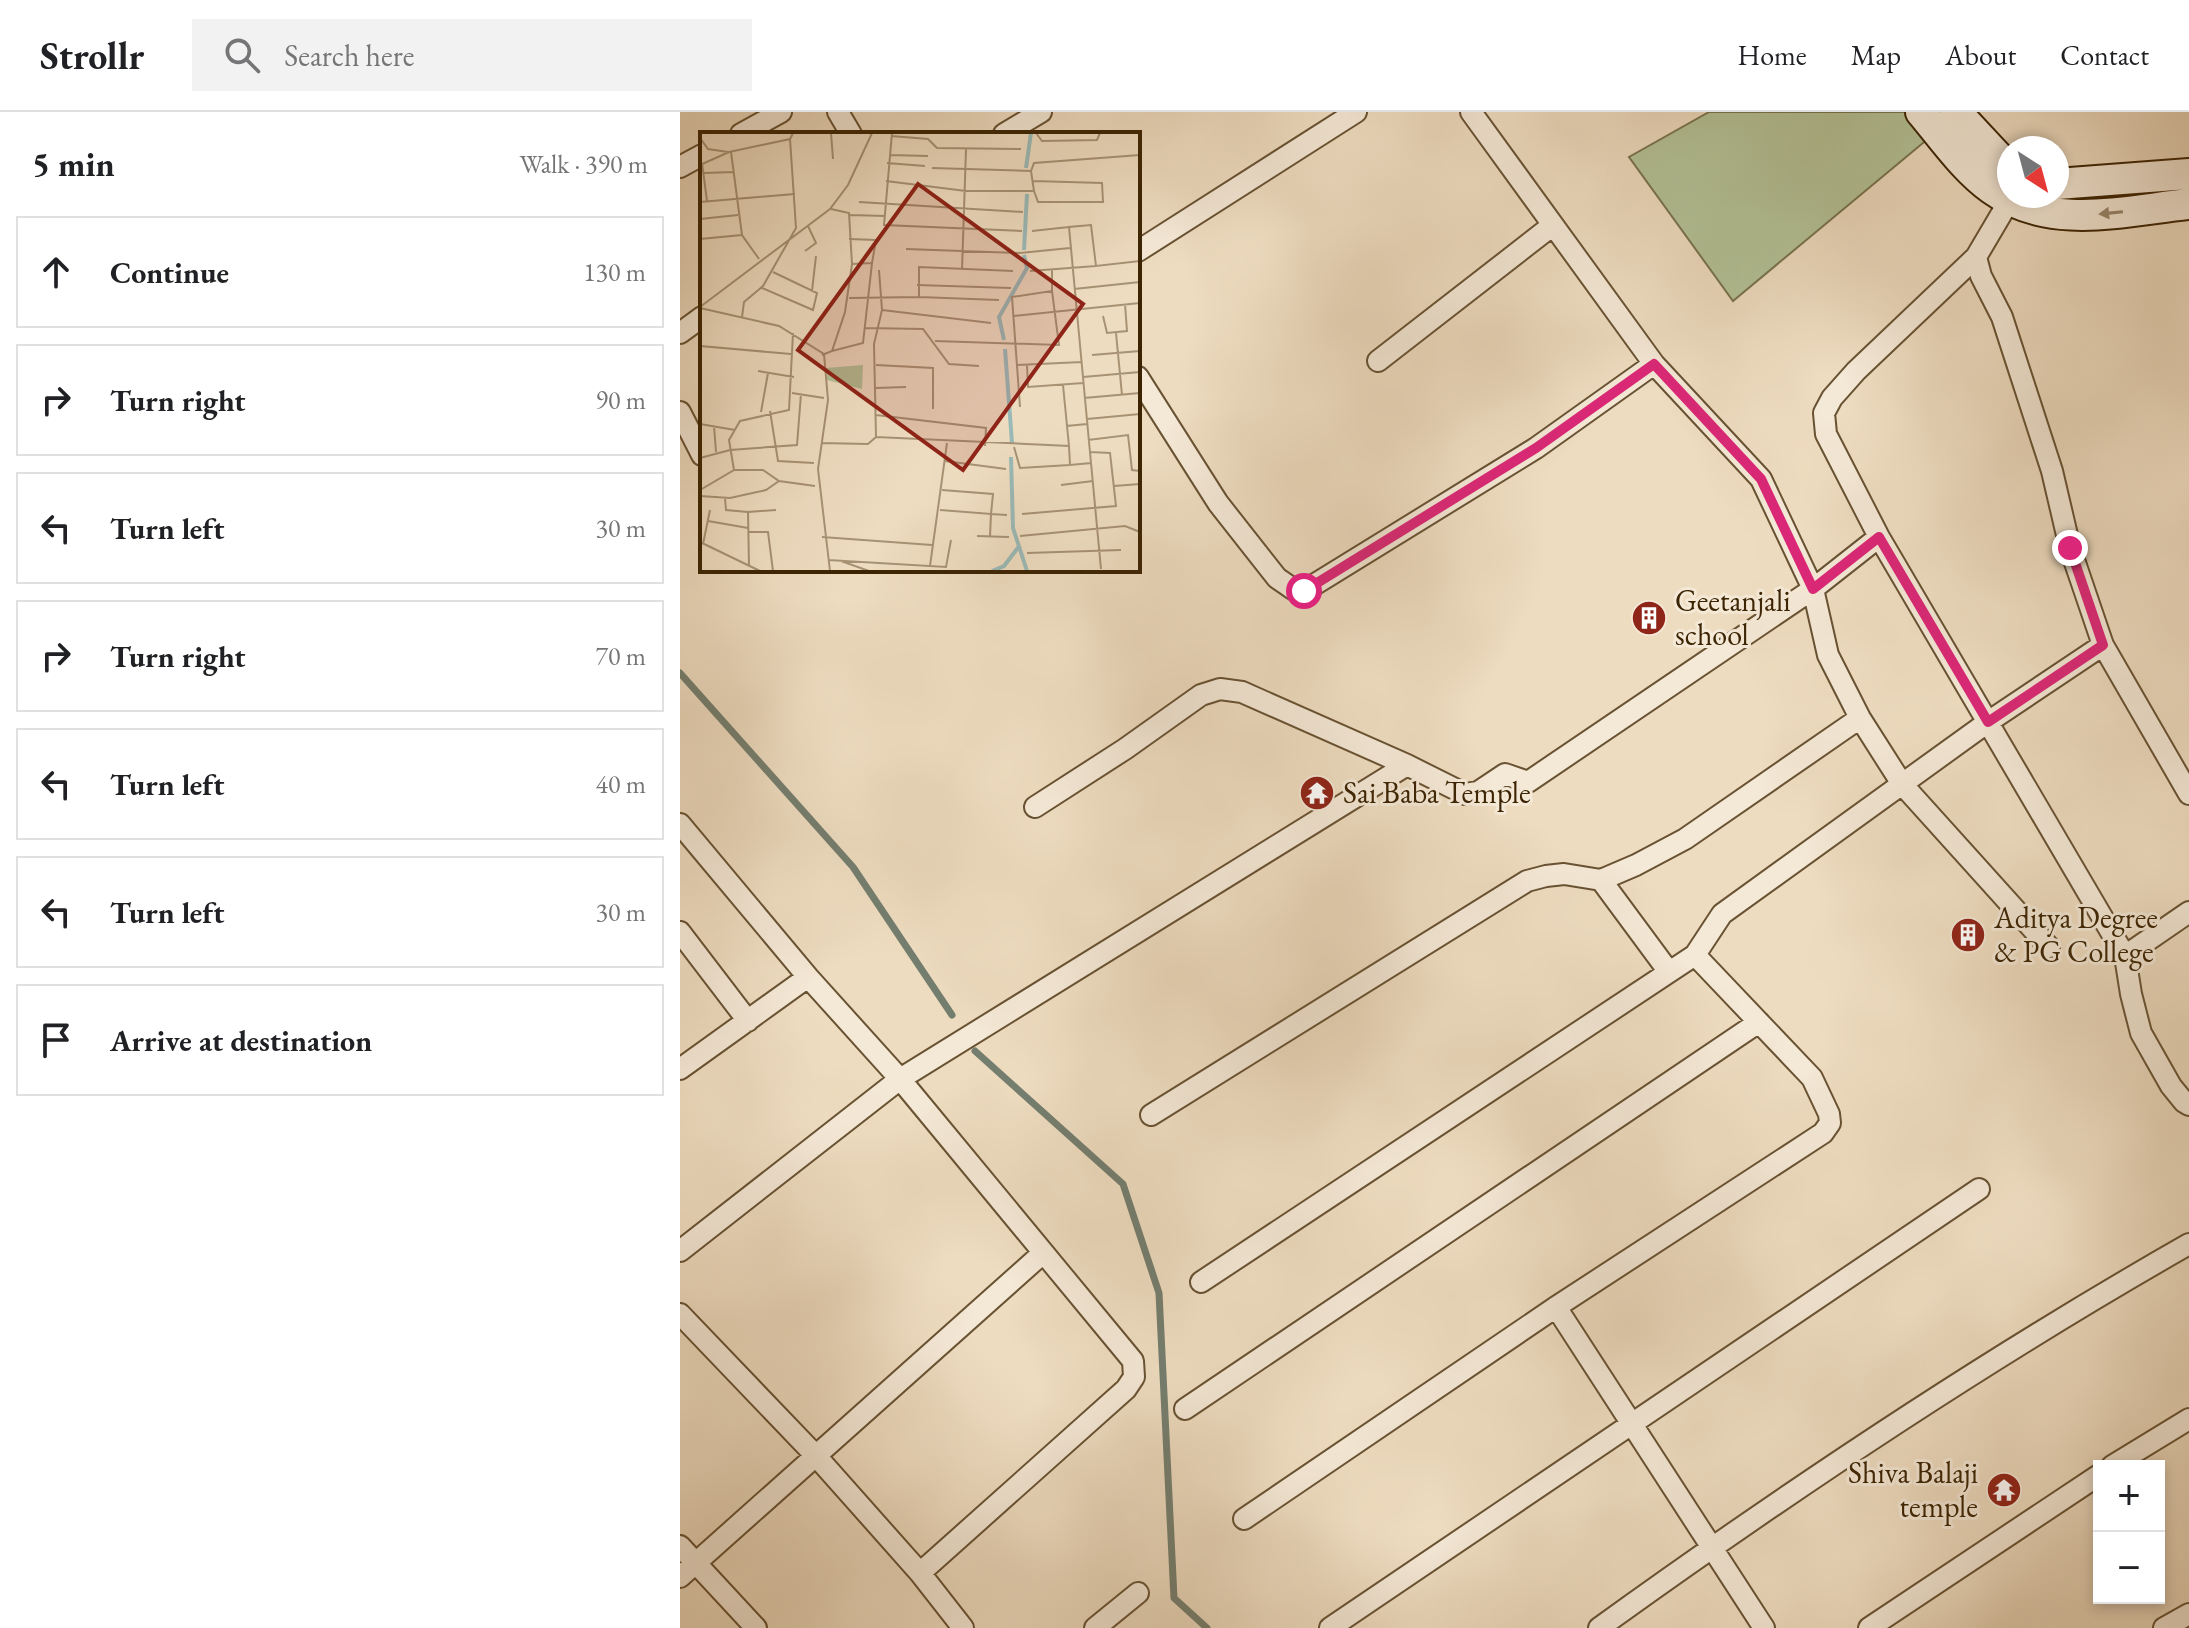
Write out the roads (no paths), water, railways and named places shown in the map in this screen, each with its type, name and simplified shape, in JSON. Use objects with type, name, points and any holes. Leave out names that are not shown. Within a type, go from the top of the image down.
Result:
[{"type":"main road","points":[[1921,112],[1963,162],[1997,191]]},
{"type":"main road","points":[[1956,112],[1997,156]]},
{"type":"main road","points":[[2069,183],[2189,174]]},
{"type":"main road","points":[[2031,208],[2041,213],[2079,216],[2189,204]]},
{"type":"street","points":[[745,132],[781,112]]},
{"type":"street","points":[[838,112],[850,132]]},
{"type":"street","points":[[1007,132],[1041,112]]},
{"type":"street","points":[[1140,250],[1356,112]]},
{"type":"street","points":[[1471,112],[1654,364],[1761,479],[1813,589],[1828,655],[1860,718],[1902,784],[2049,947]]},
{"type":"street","points":[[680,167],[700,156]]},
{"type":"street","points":[[2005,208],[1976,257],[1856,371],[1832,398],[1824,413],[1826,434],[1879,537],[2125,956],[2141,1033],[2171,1086],[2189,1105]]},
{"type":"street","points":[[1378,361],[1553,225]]},
{"type":"street","points":[[1976,257],[1981,276],[2002,317],[2052,471],[2070,548],[2103,645],[2189,794]]},
{"type":"street","points":[[680,333],[700,318]]},
{"type":"street","points":[[1140,380],[1218,503],[1277,578],[1293,589],[1304,591],[1536,448],[1654,364]]},
{"type":"street","points":[[680,412],[700,451]]},
{"type":"street","points":[[1035,807],[1201,695],[1220,689],[1242,692],[1465,794],[1478,792],[1505,774],[1528,782],[1813,589],[1879,537]]},
{"type":"street","points":[[1201,1282],[1669,972],[1698,951],[1722,914],[1988,722],[2103,645]]},
{"type":"street","points":[[1151,1115],[1527,881],[1564,874],[1604,879],[1636,865],[1685,839],[1860,718]]},
{"type":"street","points":[[680,1251],[900,1079],[1407,765]]},
{"type":"street","points":[[680,824],[808,977],[900,1079],[1133,1361],[1134,1377],[1126,1389],[920,1573]]},
{"type":"street","points":[[1604,879],[1669,972]]},
{"type":"street","points":[[2125,956],[2189,912]]},
{"type":"street","points":[[680,932],[748,1021]]},
{"type":"street","points":[[1244,1519],[1556,1307],[1823,1133],[1830,1123],[1829,1114],[1812,1078],[1698,951]]},
{"type":"street","points":[[680,1069],[808,977]]},
{"type":"street","points":[[1185,1409],[1759,1022]]},
{"type":"street","points":[[1330,1628],[1979,1189]]},
{"type":"street","points":[[1599,1628],[1832,1465],[2086,1302],[2189,1244]]},
{"type":"street","points":[[680,1577],[1043,1253]]},
{"type":"street","points":[[1556,1307],[1764,1628]]},
{"type":"street","points":[[680,1314],[817,1457],[920,1573],[963,1628]]},
{"type":"street","points":[[2123,1460],[2180,1424]]},
{"type":"street","points":[[1869,1628],[2093,1479]]},
{"type":"street","points":[[680,1546],[756,1628]]},
{"type":"street","points":[[1095,1628],[1138,1593]]},
{"type":"street","points":[[2164,1628],[2189,1614]]},
{"type":"waterway","points":[[680,673],[853,867],[952,1015]]},
{"type":"waterway","points":[[975,1051],[1123,1184],[1159,1293],[1174,1598],[1207,1628]]},
{"type":"place","name":"Geetanjali school","points":[[1649,618]]},
{"type":"place","name":"Sai Baba Temple","points":[[1317,793]]},
{"type":"place","name":"Aditya Degree & PG College","points":[[1968,935]]},
{"type":"place","name":"Shiva Balaji temple","points":[[2004,1490]]}]
